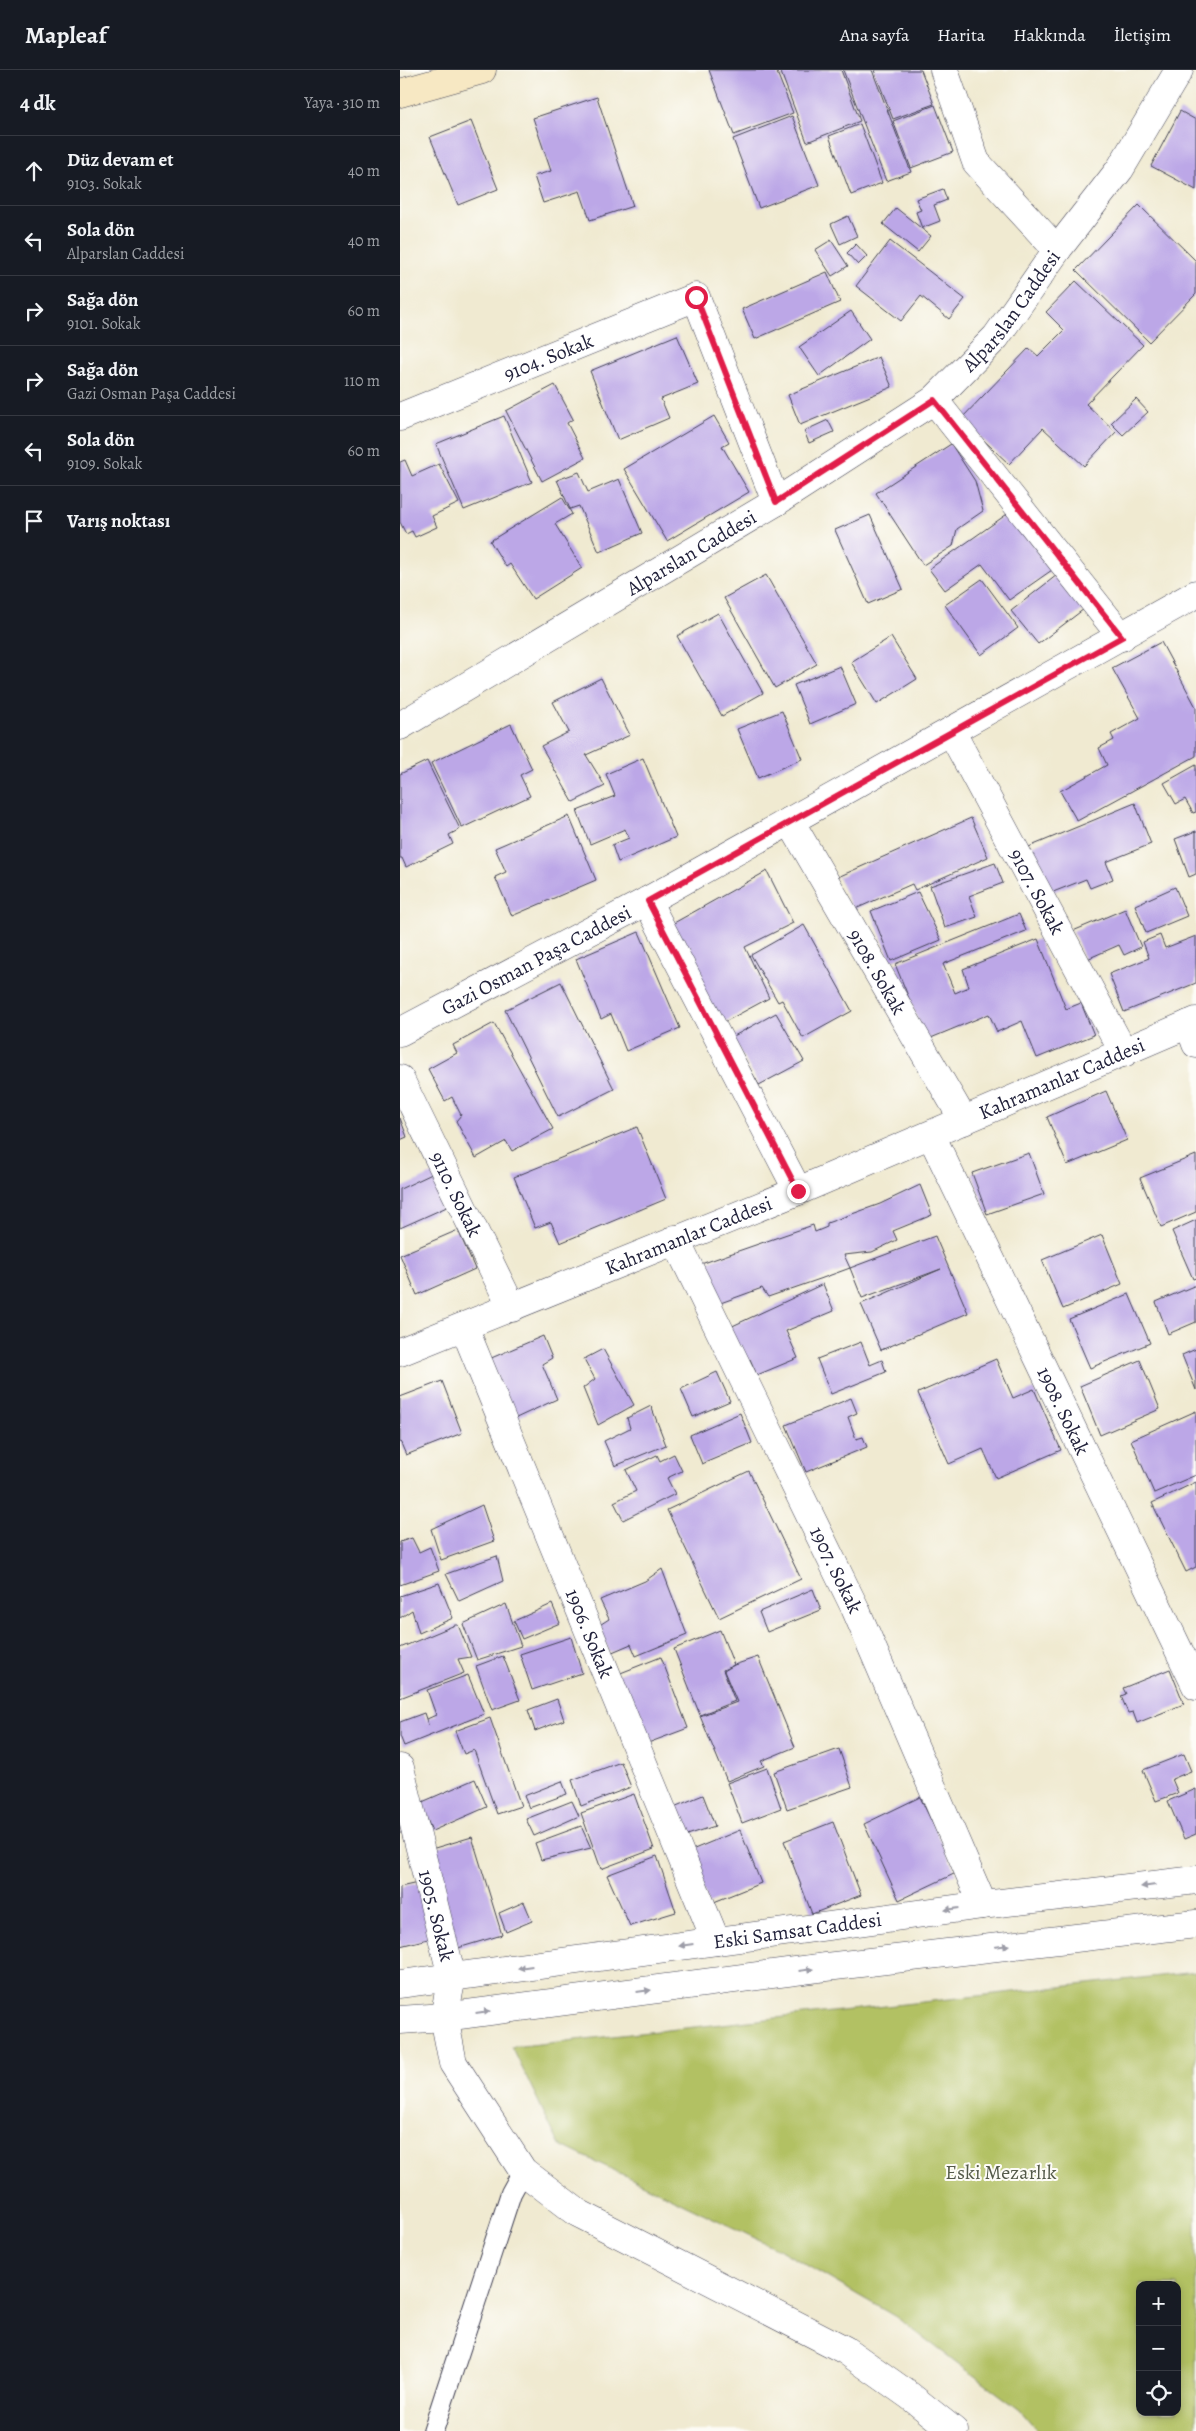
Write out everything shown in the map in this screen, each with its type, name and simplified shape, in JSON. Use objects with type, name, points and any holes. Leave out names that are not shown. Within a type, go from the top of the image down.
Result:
[{"type":"main road","points":[[400,93],[482,70]]},
{"type":"street","points":[[944,70],[976,162],[1057,250]]},
{"type":"street","name":"Alparslan Caddesi","points":[[400,726],[776,502],[934,400],[996,338],[1057,250],[1120,169],[1178,70]]},
{"type":"street","name":"9104. Sokak","points":[[400,417],[696,297],[776,502]]},
{"type":"street","points":[[934,400],[1122,637]]},
{"type":"street","name":"Gazi Osman Paşa Caddesi","points":[[400,1032],[648,901],[1122,637],[1193,604]]},
{"type":"street","name":"9107. Sokak","points":[[951,731],[1124,1053]]},
{"type":"street","name":"9108. Sokak","points":[[790,821],[964,1121]]},
{"type":"street","points":[[648,901],[798,1191]]},
{"type":"street","name":"Kahramanlar Caddesi","points":[[400,1352],[798,1191],[1124,1053],[1194,1030]]},
{"type":"street","name":"9110. Sokak","points":[[400,1079],[512,1308]]},
{"type":"street","name":"1908. Sokak","points":[[931,1135],[1196,1686]]},
{"type":"street","name":"1907. Sokak","points":[[675,1240],[855,1608],[983,1905]]},
{"type":"street","name":"1906. Sokak","points":[[464,1327],[716,1941]]},
{"type":"street","name":"1905. Sokak","points":[[400,1768],[452,1977]]},
{"type":"street","name":"Eski Samsat Caddesi","points":[[400,1984],[983,1905],[1196,1880]]},
{"type":"street","name":"Eski Samsat Caddesi","points":[[400,2020],[444,2017],[826,1967],[1196,1924]]},
{"type":"street","points":[[452,1977],[444,2017],[453,2063],[523,2170],[578,2213],[845,2350],[910,2396],[954,2431]]},
{"type":"lane","points":[[433,2431],[511,2193],[523,2170]]},
{"type":"green space","name":"Eski Mezarlık","points":[[1196,1972],[1196,2431],[1038,2431],[1020,2410],[896,2317],[782,2251],[559,2144],[512,2047]]},
{"type":"building","points":[[709,70],[776,70],[793,113],[734,135]]},
{"type":"building","points":[[780,70],[841,70],[860,121],[807,142]]},
{"type":"building","points":[[843,70],[872,70],[911,172],[886,181]]},
{"type":"building","points":[[874,70],[921,70],[934,104],[893,119]]},
{"type":"building","points":[[597,97],[633,206],[590,220],[580,191],[543,203],[534,176],[551,171],[533,118]]},
{"type":"building","points":[[935,105],[953,152],[911,168],[893,121]]},
{"type":"building","points":[[1180,111],[1196,120],[1196,190],[1151,166]]},
{"type":"building","points":[[792,116],[819,185],[759,208],[733,139]]},
{"type":"building","points":[[471,121],[498,189],[458,205],[430,137]]},
{"type":"building","points":[[860,124],[882,183],[851,195],[829,136]]},
{"type":"building","points":[[943,189],[947,200],[934,205],[940,221],[922,228],[916,212],[921,210],[916,199]]},
{"type":"building","points":[[1139,205],[1196,261],[1196,294],[1149,342],[1076,270]]},
{"type":"building","points":[[896,208],[931,236],[918,252],[883,224]]},
{"type":"building","points":[[848,216],[857,236],[840,244],[831,224]]},
{"type":"building","points":[[831,240],[848,266],[832,276],[815,250]]},
{"type":"building","points":[[890,241],[965,299],[949,319],[921,296],[901,321],[856,286]]},
{"type":"building","points":[[856,244],[867,256],[858,265],[847,253]]},
{"type":"building","points":[[827,272],[840,302],[755,339],[742,309]]},
{"type":"building","points":[[1076,281],[1143,345],[1086,404],[1116,432],[1084,466],[1043,428],[1009,464],[961,419],[1029,348],[1038,356],[1064,330],[1046,312]]},
{"type":"building","points":[[851,311],[870,339],[819,376],[799,347]]},
{"type":"building","points":[[677,335],[698,384],[661,399],[669,418],[618,440],[590,371]]},
{"type":"building","points":[[879,357],[892,387],[800,425],[788,395]]},
{"type":"building","points":[[555,385],[573,419],[567,423],[585,458],[542,481],[506,411]]},
{"type":"building","points":[[1136,399],[1148,412],[1123,435],[1111,423]]},
{"type":"building","points":[[504,416],[532,482],[464,510],[436,444]]},
{"type":"building","points":[[714,416],[729,442],[722,446],[749,492],[667,541],[624,469]]},
{"type":"building","points":[[828,420],[834,432],[809,443],[804,431]]},
{"type":"building","points":[[951,444],[975,481],[983,511],[957,529],[953,546],[923,565],[876,493]]},
{"type":"building","points":[[405,460],[412,476],[439,464],[459,503],[432,516],[437,527],[415,537],[412,531],[406,534],[400,522],[400,462]]},
{"type":"building","points":[[579,472],[588,492],[619,479],[642,533],[599,552],[579,506],[570,509],[557,480]]},
{"type":"building","points":[[562,497],[572,514],[555,524],[582,568],[533,599],[510,564],[506,567],[490,541]]},
{"type":"building","points":[[1010,512],[1052,570],[1009,600],[982,564],[945,590],[929,569]]},
{"type":"building","points":[[870,515],[903,589],[868,604],[835,530]]},
{"type":"building","points":[[766,575],[817,664],[775,688],[724,598]]},
{"type":"building","points":[[1057,575],[1084,609],[1038,644],[1011,611]]},
{"type":"building","points":[[982,579],[1018,628],[981,655],[945,605]]},
{"type":"building","points":[[718,613],[763,693],[722,716],[677,636]]},
{"type":"building","points":[[891,637],[917,679],[877,704],[851,662]]},
{"type":"building","points":[[1161,642],[1196,707],[1196,756],[1077,821],[1060,791],[1107,765],[1099,748],[1114,740],[1111,734],[1140,718],[1112,668]]},
{"type":"building","points":[[840,666],[856,704],[810,724],[794,685]]},
{"type":"building","points":[[601,678],[630,735],[586,755],[605,786],[573,802],[541,746],[569,732],[553,702]]},
{"type":"building","points":[[782,711],[802,759],[758,778],[737,729]]},
{"type":"building","points":[[511,724],[532,769],[520,775],[530,796],[462,828],[431,763]]},
{"type":"building","points":[[643,758],[676,837],[618,862],[612,845],[629,838],[625,829],[590,844],[577,811],[615,796],[606,774]]},
{"type":"building","points":[[427,761],[460,829],[449,835],[453,844],[406,867],[402,858],[400,858],[400,774]]},
{"type":"building","points":[[1196,765],[1196,812],[1193,813],[1185,799],[1176,804],[1164,783]]},
{"type":"building","points":[[1135,803],[1151,844],[1106,862],[1113,879],[1090,888],[1086,879],[1043,896],[1024,849]]},
{"type":"building","points":[[569,816],[596,880],[512,916],[495,877],[506,872],[495,848]]},
{"type":"building","points":[[971,818],[988,857],[915,890],[912,884],[853,910],[838,877]]},
{"type":"building","points":[[1196,831],[1196,874],[1189,877],[1175,839]]},
{"type":"building","points":[[995,863],[1003,883],[969,896],[977,917],[945,928],[930,886]]},
{"type":"building","points":[[767,871],[793,923],[745,947],[769,998],[717,1026],[665,928]]},
{"type":"building","points":[[1175,887],[1187,916],[1146,933],[1135,905]]},
{"type":"building","points":[[918,892],[941,940],[891,961],[871,911]]},
{"type":"building","points":[[1125,909],[1141,947],[1124,955],[1119,945],[1085,960],[1073,931]]},
{"type":"building","points":[[1019,914],[1026,931],[943,964],[955,993],[969,987],[963,969],[1038,939],[1066,1009],[1081,1003],[1094,1035],[1037,1058],[1022,1021],[997,1032],[989,1014],[926,1040],[895,964]]},
{"type":"building","points":[[804,925],[852,1011],[803,1038],[782,1000],[778,1002],[751,955]]},
{"type":"building","points":[[639,932],[680,1028],[626,1051],[611,1014],[601,1019],[576,959]]},
{"type":"building","points":[[1160,935],[1165,948],[1196,936],[1196,983],[1124,1012],[1109,974],[1149,958],[1143,942]]},
{"type":"building","points":[[561,982],[614,1089],[558,1117],[505,1010]]},
{"type":"building","points":[[776,1013],[804,1061],[759,1085],[732,1037]]},
{"type":"building","points":[[494,1023],[553,1129],[512,1151],[506,1141],[476,1158],[456,1121],[461,1115],[452,1097],[445,1101],[428,1069],[457,1053],[453,1045]]},
{"type":"building","points":[[1106,1091],[1127,1140],[1067,1165],[1047,1117]]},
{"type":"building","points":[[400,1118],[407,1137],[400,1140]]},
{"type":"building","points":[[637,1127],[666,1199],[560,1243],[551,1222],[535,1228],[514,1177]]},
{"type":"building","points":[[1029,1153],[1044,1194],[987,1214],[972,1173]]},
{"type":"building","points":[[1196,1155],[1196,1212],[1161,1227],[1140,1178]]},
{"type":"building","points":[[434,1173],[449,1206],[400,1228],[400,1189]]},
{"type":"building","points":[[920,1185],[932,1215],[893,1231],[897,1240],[872,1252],[844,1255],[850,1268],[768,1297],[762,1288],[715,1305],[698,1265],[813,1225],[815,1232],[827,1227],[827,1223],[880,1204]]},
{"type":"building","points":[[1196,1220],[1196,1278],[1193,1279],[1172,1231]]},
{"type":"building","points":[[458,1230],[475,1269],[417,1295],[400,1255]]},
{"type":"building","points":[[1102,1235],[1122,1284],[1063,1309],[1042,1260]]},
{"type":"building","points":[[935,1236],[968,1313],[881,1350],[861,1304],[941,1269],[862,1298],[850,1268]]},
{"type":"building","points":[[823,1284],[834,1311],[786,1331],[798,1358],[757,1375],[750,1359],[746,1364],[726,1329]]},
{"type":"building","points":[[1196,1285],[1196,1322],[1168,1334],[1156,1302]]},
{"type":"building","points":[[1129,1294],[1150,1343],[1090,1368],[1069,1319]]},
{"type":"building","points":[[543,1336],[552,1358],[542,1364],[557,1399],[514,1419],[489,1359]]},
{"type":"building","points":[[861,1342],[870,1365],[882,1360],[886,1372],[831,1394],[817,1359]]},
{"type":"building","points":[[603,1349],[634,1405],[598,1425],[583,1388],[595,1379],[584,1359]]},
{"type":"building","points":[[1196,1349],[1196,1390],[1182,1355]]},
{"type":"building","points":[[996,1359],[1013,1398],[1034,1389],[1061,1450],[996,1478],[983,1449],[949,1464],[918,1393]]},
{"type":"building","points":[[1140,1360],[1160,1409],[1100,1435],[1080,1386]]},
{"type":"building","points":[[717,1372],[730,1401],[693,1417],[681,1389]]},
{"type":"building","points":[[442,1381],[462,1433],[406,1455],[400,1441],[400,1397]]},
{"type":"building","points":[[851,1398],[857,1413],[848,1417],[856,1439],[863,1437],[867,1447],[806,1472],[786,1425]]},
{"type":"building","points":[[651,1406],[666,1445],[615,1466],[604,1441],[630,1428],[627,1418]]},
{"type":"building","points":[[1196,1411],[1196,1475],[1154,1493],[1131,1440]]},
{"type":"building","points":[[740,1413],[752,1443],[702,1464],[690,1435]]},
{"type":"building","points":[[674,1454],[682,1471],[667,1478],[675,1494],[623,1520],[614,1502],[636,1491],[626,1470],[657,1455],[660,1461]]},
{"type":"building","points":[[749,1471],[801,1579],[719,1618],[667,1510]]},
{"type":"building","points":[[1196,1482],[1196,1567],[1186,1572],[1152,1503]]},
{"type":"building","points":[[482,1505],[494,1541],[441,1560],[431,1529]]},
{"type":"building","points":[[412,1538],[419,1552],[430,1547],[439,1571],[400,1585],[400,1542]]},
{"type":"building","points":[[497,1556],[503,1581],[459,1601],[446,1574]]},
{"type":"building","points":[[662,1569],[687,1635],[636,1656],[631,1644],[610,1653],[598,1626],[609,1619],[600,1600],[645,1581]]},
{"type":"building","points":[[439,1583],[453,1618],[419,1633],[412,1610],[400,1618],[400,1596]]},
{"type":"building","points":[[813,1589],[821,1610],[767,1632],[759,1612]]},
{"type":"building","points":[[506,1604],[521,1646],[477,1660],[463,1624]]},
{"type":"building","points":[[552,1604],[560,1623],[522,1639],[514,1621]]},
{"type":"building","points":[[458,1625],[471,1657],[458,1659],[464,1673],[400,1698],[400,1648]]},
{"type":"building","points":[[720,1630],[734,1665],[723,1670],[735,1701],[700,1715],[674,1649]]},
{"type":"building","points":[[571,1637],[582,1673],[532,1690],[520,1654]]},
{"type":"building","points":[[503,1656],[520,1700],[492,1710],[476,1666]]},
{"type":"building","points":[[661,1657],[688,1728],[640,1746],[613,1676]]},
{"type":"building","points":[[758,1657],[795,1747],[761,1761],[764,1766],[727,1781],[700,1716],[737,1702],[724,1671],[734,1665]]},
{"type":"building","points":[[1170,1669],[1184,1704],[1137,1723],[1133,1712],[1128,1713],[1121,1696],[1126,1694],[1123,1688]]},
{"type":"building","points":[[468,1675],[484,1714],[404,1746],[400,1736],[400,1722],[424,1713],[428,1725],[427,1719],[436,1715],[427,1690]]},
{"type":"building","points":[[557,1699],[564,1720],[535,1731],[528,1710]]},
{"type":"building","points":[[490,1718],[521,1806],[497,1814],[474,1750],[464,1754],[455,1731]]},
{"type":"building","points":[[839,1749],[852,1787],[787,1809],[774,1772]]},
{"type":"building","points":[[1184,1754],[1191,1771],[1172,1779],[1178,1793],[1156,1801],[1143,1770]]},
{"type":"building","points":[[621,1762],[631,1787],[581,1806],[572,1780]]},
{"type":"building","points":[[767,1768],[781,1808],[742,1823],[727,1783]]},
{"type":"building","points":[[475,1779],[487,1807],[432,1831],[420,1803]]},
{"type":"building","points":[[562,1781],[567,1794],[529,1808],[524,1796]]},
{"type":"building","points":[[1196,1789],[1196,1834],[1184,1839],[1168,1801]]},
{"type":"building","points":[[634,1794],[654,1849],[601,1869],[581,1813]]},
{"type":"building","points":[[703,1795],[715,1826],[681,1837],[669,1809]]},
{"type":"building","points":[[920,1797],[956,1873],[899,1900],[864,1824]]},
{"type":"building","points":[[572,1801],[579,1816],[534,1836],[526,1819]]},
{"type":"building","points":[[833,1822],[861,1895],[812,1914],[784,1841]]},
{"type":"building","points":[[581,1826],[591,1848],[541,1860],[535,1843]]},
{"type":"building","points":[[740,1830],[761,1883],[709,1904],[687,1852]]},
{"type":"building","points":[[472,1837],[502,1935],[458,1948],[428,1850]]},
{"type":"building","points":[[657,1856],[676,1912],[630,1926],[607,1875]]},
{"type":"building","points":[[418,1883],[432,1938],[400,1946],[400,1887]]},
{"type":"building","points":[[524,1902],[532,1921],[506,1932],[499,1913]]},
{"type":"route","points":[[696,297],[776,502],[934,400],[1122,637],[648,901],[798,1191]]}]
